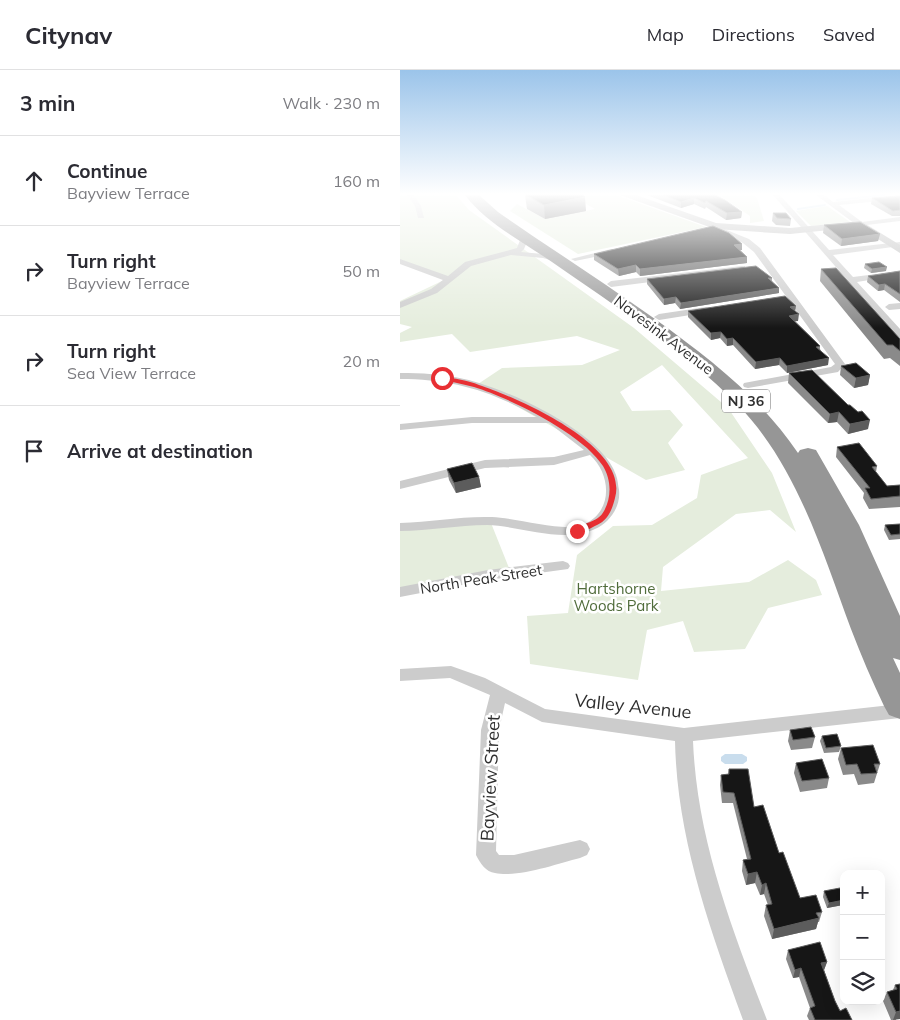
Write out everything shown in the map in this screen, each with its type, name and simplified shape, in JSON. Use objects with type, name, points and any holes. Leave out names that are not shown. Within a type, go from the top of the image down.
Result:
[{"type":"highway","name":"Navesink Avenue","points":[[529,239],[611,284],[660,317],[748,385],[786,423],[823,479],[846,525],[900,649]]},
{"type":"highway","name":"Navesink Avenue","points":[[540,239],[717,375],[753,407],[776,436],[821,517],[870,641],[900,706]]},
{"type":"street","points":[[400,305],[434,291],[472,263],[510,253],[520,248],[524,239]]},
{"type":"street","points":[[739,239],[750,244],[758,266],[787,297],[838,361],[839,367],[834,370],[748,385]]},
{"type":"street","points":[[814,239],[900,335]]},
{"type":"street","points":[[887,239],[898,246]]},
{"type":"street","points":[[827,253],[898,246]]},
{"type":"street","points":[[510,253],[568,260],[623,248]]},
{"type":"street","points":[[400,261],[448,279]]},
{"type":"street","points":[[611,284],[758,266]]},
{"type":"street","points":[[850,280],[900,273]]},
{"type":"street","points":[[888,307],[900,306]]},
{"type":"street","points":[[660,317],[717,308]]},
{"type":"street","points":[[400,376],[432,377],[464,382],[513,399],[567,429],[593,451],[607,466],[612,475],[614,492],[608,511],[600,520],[592,526],[570,532],[493,521],[400,527]]},
{"type":"street","points":[[400,427],[472,420],[551,420]]},
{"type":"street","points":[[400,485],[485,464],[554,461],[593,451]]},
{"type":"street","name":"North Peak Street","points":[[400,592],[488,575],[562,566]]},
{"type":"street","name":"Valley Avenue","points":[[400,675],[450,672],[479,682],[542,715],[684,735],[900,711]]},
{"type":"street","name":"Bayview Street","points":[[499,692],[490,730],[486,855],[495,864],[514,864],[580,849]]},
{"type":"street","points":[[684,735],[684,767],[688,800],[711,900],[755,1020]]},
{"type":"green space","name":"Hartshorne Woods Park","points":[[400,239],[510,239],[634,328],[728,408],[772,473],[796,532],[770,510],[736,514],[663,567],[661,591],[749,582],[788,560],[816,580],[822,595],[768,608],[745,649],[694,652],[683,621],[647,630],[638,680],[530,664],[527,616],[568,613],[577,555],[613,526],[652,525],[697,498],[701,475],[748,458],[662,365],[620,392],[632,411],[670,410],[683,425],[668,443],[685,470],[646,480],[478,384],[502,368],[582,365],[620,350],[577,336],[470,352],[452,334],[400,342],[400,333],[412,327],[400,324],[400,301],[444,280],[400,260]]},
{"type":"green space","points":[[555,239],[648,239],[578,254]]},
{"type":"green space","points":[[491,523],[509,568],[400,590],[400,525]]},
{"type":"water","points":[[725,754],[742,754],[747,757],[747,761],[743,764],[725,764],[721,761],[721,757]]},
{"type":"building","points":[[656,239],[736,239],[742,244],[734,245],[747,257],[640,269],[636,265],[618,269],[594,254]]},
{"type":"building","points":[[879,262],[887,267],[872,269],[865,264]]},
{"type":"building","points":[[756,266],[772,278],[768,278],[779,288],[681,303],[676,297],[664,299],[647,279]]},
{"type":"building","points":[[836,268],[900,339],[900,351],[893,345],[887,345],[821,269]]},
{"type":"building","points":[[900,271],[900,294],[885,284],[879,285],[868,276]]},
{"type":"building","points":[[785,296],[796,306],[790,307],[799,314],[789,316],[820,346],[816,347],[829,358],[787,366],[780,358],[756,362],[733,338],[727,339],[721,332],[711,333],[688,311]]},
{"type":"building","points":[[856,363],[870,375],[856,378],[841,366]]},
{"type":"building","points":[[812,370],[848,405],[858,412],[862,411],[870,420],[850,424],[839,412],[830,414],[789,373]]},
{"type":"building","points":[[859,443],[877,466],[872,467],[887,486],[900,485],[900,496],[871,499],[865,488],[870,488],[837,447]]},
{"type":"building","points":[[472,463],[479,477],[454,483],[447,469]]},
{"type":"building","points":[[900,524],[900,534],[891,535],[885,525]]},
{"type":"building","points":[[811,727],[815,737],[793,740],[790,730]]},
{"type":"building","points":[[837,734],[841,746],[826,748],[822,736]]},
{"type":"building","points":[[873,745],[880,764],[874,764],[877,773],[861,774],[857,764],[846,765],[841,748]]},
{"type":"building","points":[[822,759],[829,778],[802,781],[796,763]]},
{"type":"building","points":[[729,769],[748,769],[754,807],[763,805],[779,853],[783,852],[800,898],[816,895],[822,912],[816,913],[819,918],[774,929],[766,905],[772,904],[766,883],[762,885],[757,872],[748,874],[743,860],[751,859],[734,793],[723,792],[721,775],[729,774]]},
{"type":"building","points":[[840,888],[840,901],[829,903],[824,891]]},
{"type":"building","points":[[820,942],[827,962],[821,963],[835,1001],[840,1011],[846,1008],[852,1020],[815,1020],[810,1008],[815,1006],[801,968],[795,970],[788,950]]},
{"type":"building","points":[[900,984],[900,1011],[896,1012],[887,992],[897,989],[895,985]]},
{"type":"route","points":[[442,378],[464,382],[498,393],[531,408],[567,429],[593,451],[607,466],[612,475],[614,492],[608,511],[592,526],[577,531]]}]
